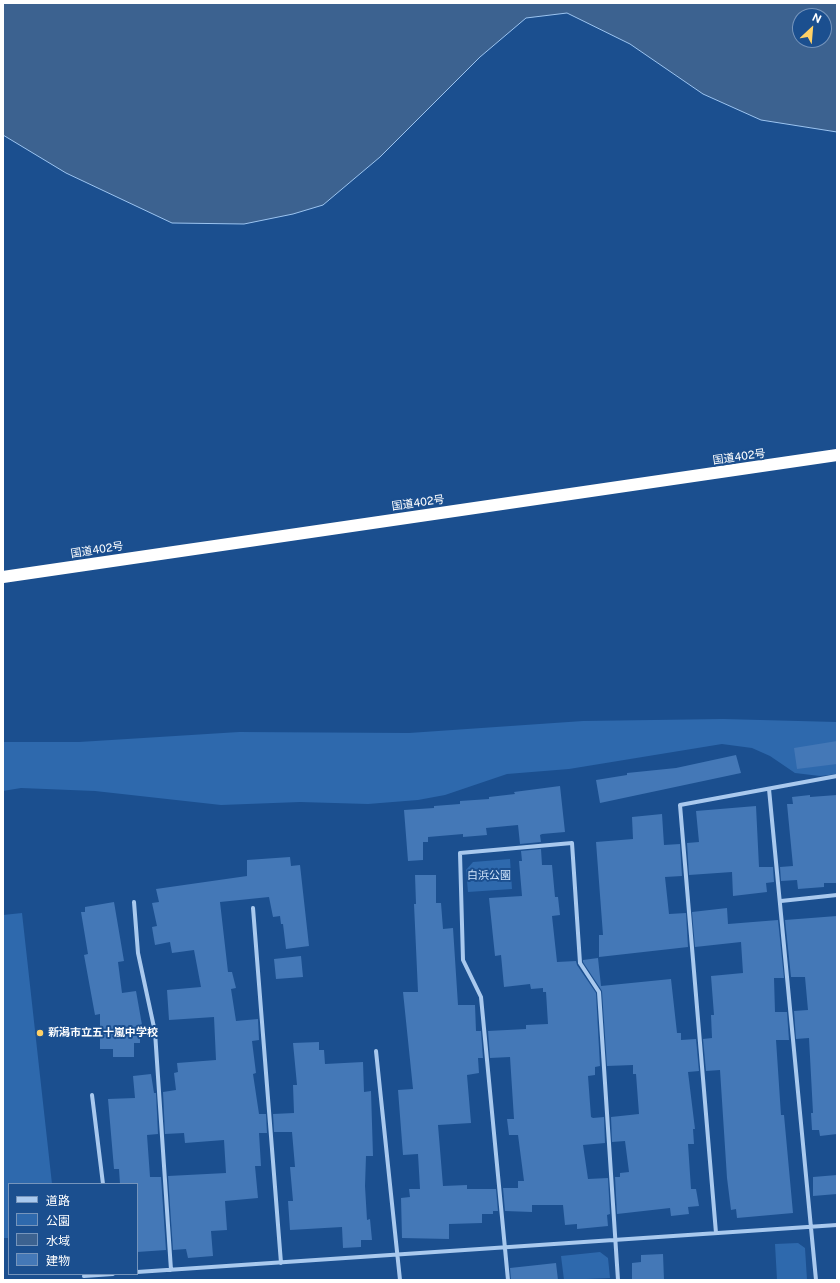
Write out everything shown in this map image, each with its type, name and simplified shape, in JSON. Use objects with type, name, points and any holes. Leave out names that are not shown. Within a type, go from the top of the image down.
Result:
[{"type":"highway","name":"国道402号","points":[[3,578],[837,455]]},
{"type":"street","points":[[716,1233],[680,805],[837,776]]},
{"type":"street","points":[[769,789],[816,1280]]},
{"type":"street","points":[[508,1280],[481,996],[463,960],[460,853],[572,843],[580,963],[600,992],[614,1240],[618,1280]]},
{"type":"street","points":[[780,901],[837,895]]},
{"type":"street","points":[[134,902],[138,953],[155,1032],[170,1270]]},
{"type":"street","points":[[253,908],[282,1263]]},
{"type":"street","points":[[376,1051],[396,1255],[400,1280]]},
{"type":"street","points":[[92,1095],[103,1183]]},
{"type":"street","points":[[138,1272],[396,1255],[505,1246],[837,1225]]},
{"type":"street","points":[[84,1276],[98,1275]]},
{"type":"green space","points":[[723,719],[837,722],[837,774],[820,776],[795,773],[770,756],[752,748],[722,744],[569,769],[507,774],[445,795],[418,800],[368,804],[300,802],[221,805],[95,791],[21,788],[3,791],[3,742],[79,742],[239,732],[409,733],[583,721]]},
{"type":"green space","name":"白浜公園","points":[[510,859],[512,889],[468,892],[466,870],[473,862]]},
{"type":"green space","points":[[22,913],[52,1183],[8,1183],[8,1238],[3,1238],[3,915]]},
{"type":"green space","points":[[798,1243],[805,1248],[807,1280],[777,1280],[775,1244]]},
{"type":"green space","points":[[600,1252],[608,1258],[610,1278],[564,1280],[561,1256]]},
{"type":"water","points":[[3,3],[837,3],[837,132],[761,120],[703,94],[630,44],[567,13],[526,18],[480,57],[380,157],[323,205],[293,214],[244,224],[172,223],[66,173],[3,135]]},
{"type":"building","points":[[837,741],[837,764],[797,769],[794,748]]},
{"type":"building","points":[[736,755],[741,773],[600,803],[596,780],[627,775],[627,773],[676,768]]},
{"type":"building","points":[[560,786],[565,832],[542,834],[540,835],[541,842],[520,844],[518,825],[486,828],[487,835],[463,837],[463,834],[428,837],[428,842],[423,842],[423,860],[408,861],[404,810],[434,808],[434,806],[460,804],[460,801],[489,799],[489,797],[515,794],[514,792]]},
{"type":"building","points":[[810,795],[810,797],[837,795],[837,883],[824,883],[824,887],[798,889],[797,880],[781,881],[780,867],[793,866],[787,804],[793,804],[792,797]]},
{"type":"building","points":[[756,806],[759,867],[773,867],[774,882],[766,883],[767,892],[733,896],[732,872],[689,875],[687,843],[699,842],[696,811]]},
{"type":"building","points":[[662,814],[664,845],[680,844],[682,876],[665,877],[669,914],[686,913],[688,947],[599,957],[599,935],[603,935],[596,842],[633,839],[632,817]]},
{"type":"building","points":[[541,849],[542,865],[552,865],[555,897],[558,897],[560,915],[552,916],[557,962],[576,961],[577,965],[596,993],[600,1066],[595,1067],[595,1075],[588,1076],[591,1117],[604,1117],[605,1143],[583,1145],[588,1179],[608,1178],[610,1214],[607,1215],[608,1226],[577,1229],[577,1224],[565,1225],[563,1205],[532,1205],[532,1212],[505,1211],[503,1188],[518,1188],[518,1181],[524,1181],[518,1135],[509,1135],[507,1119],[514,1119],[510,1057],[490,1058],[488,1031],[526,1029],[526,1025],[548,1024],[546,992],[543,992],[543,988],[531,989],[530,984],[504,987],[501,955],[495,956],[489,898],[522,896],[519,861],[522,861],[521,851]]},
{"type":"building","points":[[290,857],[291,866],[300,865],[309,946],[286,949],[283,924],[281,924],[280,916],[273,917],[269,897],[220,902],[228,972],[232,972],[236,988],[231,989],[236,1021],[258,1019],[259,1040],[252,1041],[256,1073],[253,1074],[259,1114],[266,1114],[267,1133],[259,1133],[261,1166],[255,1166],[258,1198],[225,1201],[227,1230],[211,1231],[213,1256],[188,1258],[186,1249],[173,1250],[168,1176],[226,1173],[224,1140],[185,1143],[184,1133],[165,1134],[163,1092],[176,1090],[174,1073],[178,1072],[177,1063],[216,1060],[214,1017],[169,1020],[167,990],[201,987],[194,950],[172,953],[170,942],[155,945],[152,927],[157,926],[152,903],[159,902],[156,889],[247,876],[247,860]]},
{"type":"building","points":[[415,875],[436,875],[436,903],[441,903],[443,929],[453,928],[458,1005],[475,1005],[476,1031],[481,1031],[483,1058],[478,1058],[479,1073],[467,1075],[471,1123],[438,1125],[443,1186],[467,1185],[467,1189],[496,1189],[498,1211],[493,1211],[493,1214],[482,1214],[482,1223],[449,1224],[449,1239],[402,1238],[401,1198],[410,1197],[409,1189],[420,1189],[418,1154],[403,1155],[398,1090],[413,1089],[403,992],[418,992],[414,904],[416,904]]},
{"type":"building","points":[[114,902],[124,961],[118,962],[122,993],[136,991],[144,1036],[140,1036],[140,1043],[134,1043],[134,1057],[113,1057],[113,1049],[100,1049],[100,1014],[95,1015],[84,955],[88,954],[81,912],[85,912],[85,907]]},
{"type":"building","points":[[727,908],[728,924],[778,920],[784,978],[774,978],[775,1012],[787,1012],[789,1040],[776,1040],[781,1115],[784,1115],[793,1213],[737,1218],[736,1209],[731,1210],[727,1178],[720,1070],[706,1071],[703,1039],[712,1038],[711,1015],[714,1015],[711,976],[743,973],[741,942],[695,947],[692,912]]},
{"type":"building","points":[[837,916],[837,1134],[820,1136],[819,1130],[812,1130],[811,1113],[813,1113],[809,1038],[796,1039],[794,1011],[808,1010],[805,977],[791,977],[785,920]]},
{"type":"building","points":[[301,956],[303,977],[276,979],[274,959]]},
{"type":"building","points":[[598,958],[601,986],[671,979],[677,1033],[681,1033],[681,1040],[696,1039],[699,1071],[688,1072],[695,1129],[693,1129],[694,1144],[688,1144],[691,1189],[696,1189],[699,1206],[688,1207],[689,1214],[671,1216],[670,1208],[617,1214],[615,1177],[620,1177],[620,1173],[629,1172],[625,1141],[612,1142],[611,1117],[639,1114],[636,1074],[633,1074],[633,1065],[607,1066],[602,991],[583,962],[583,960]]},
{"type":"building","points":[[319,1042],[319,1050],[324,1050],[325,1064],[363,1062],[364,1092],[371,1091],[373,1156],[366,1156],[365,1186],[367,1220],[370,1219],[372,1240],[361,1240],[361,1247],[343,1248],[342,1227],[290,1230],[288,1201],[293,1201],[290,1167],[295,1167],[292,1132],[274,1132],[273,1114],[294,1113],[293,1085],[297,1085],[293,1043]]},
{"type":"building","points":[[151,1074],[154,1093],[156,1093],[158,1134],[147,1135],[150,1177],[161,1177],[166,1250],[138,1252],[138,1183],[120,1183],[119,1169],[114,1169],[108,1099],[135,1098],[133,1076]]},
{"type":"building","points":[[837,1175],[837,1194],[813,1196],[813,1177]]},
{"type":"building","points":[[663,1254],[664,1280],[632,1280],[632,1263],[641,1262],[641,1255]]},
{"type":"building","points":[[556,1263],[558,1280],[511,1280],[510,1268]]},
{"type":"place","name":"新潟市立五十嵐中学校","points":[[40,1033]]}]
